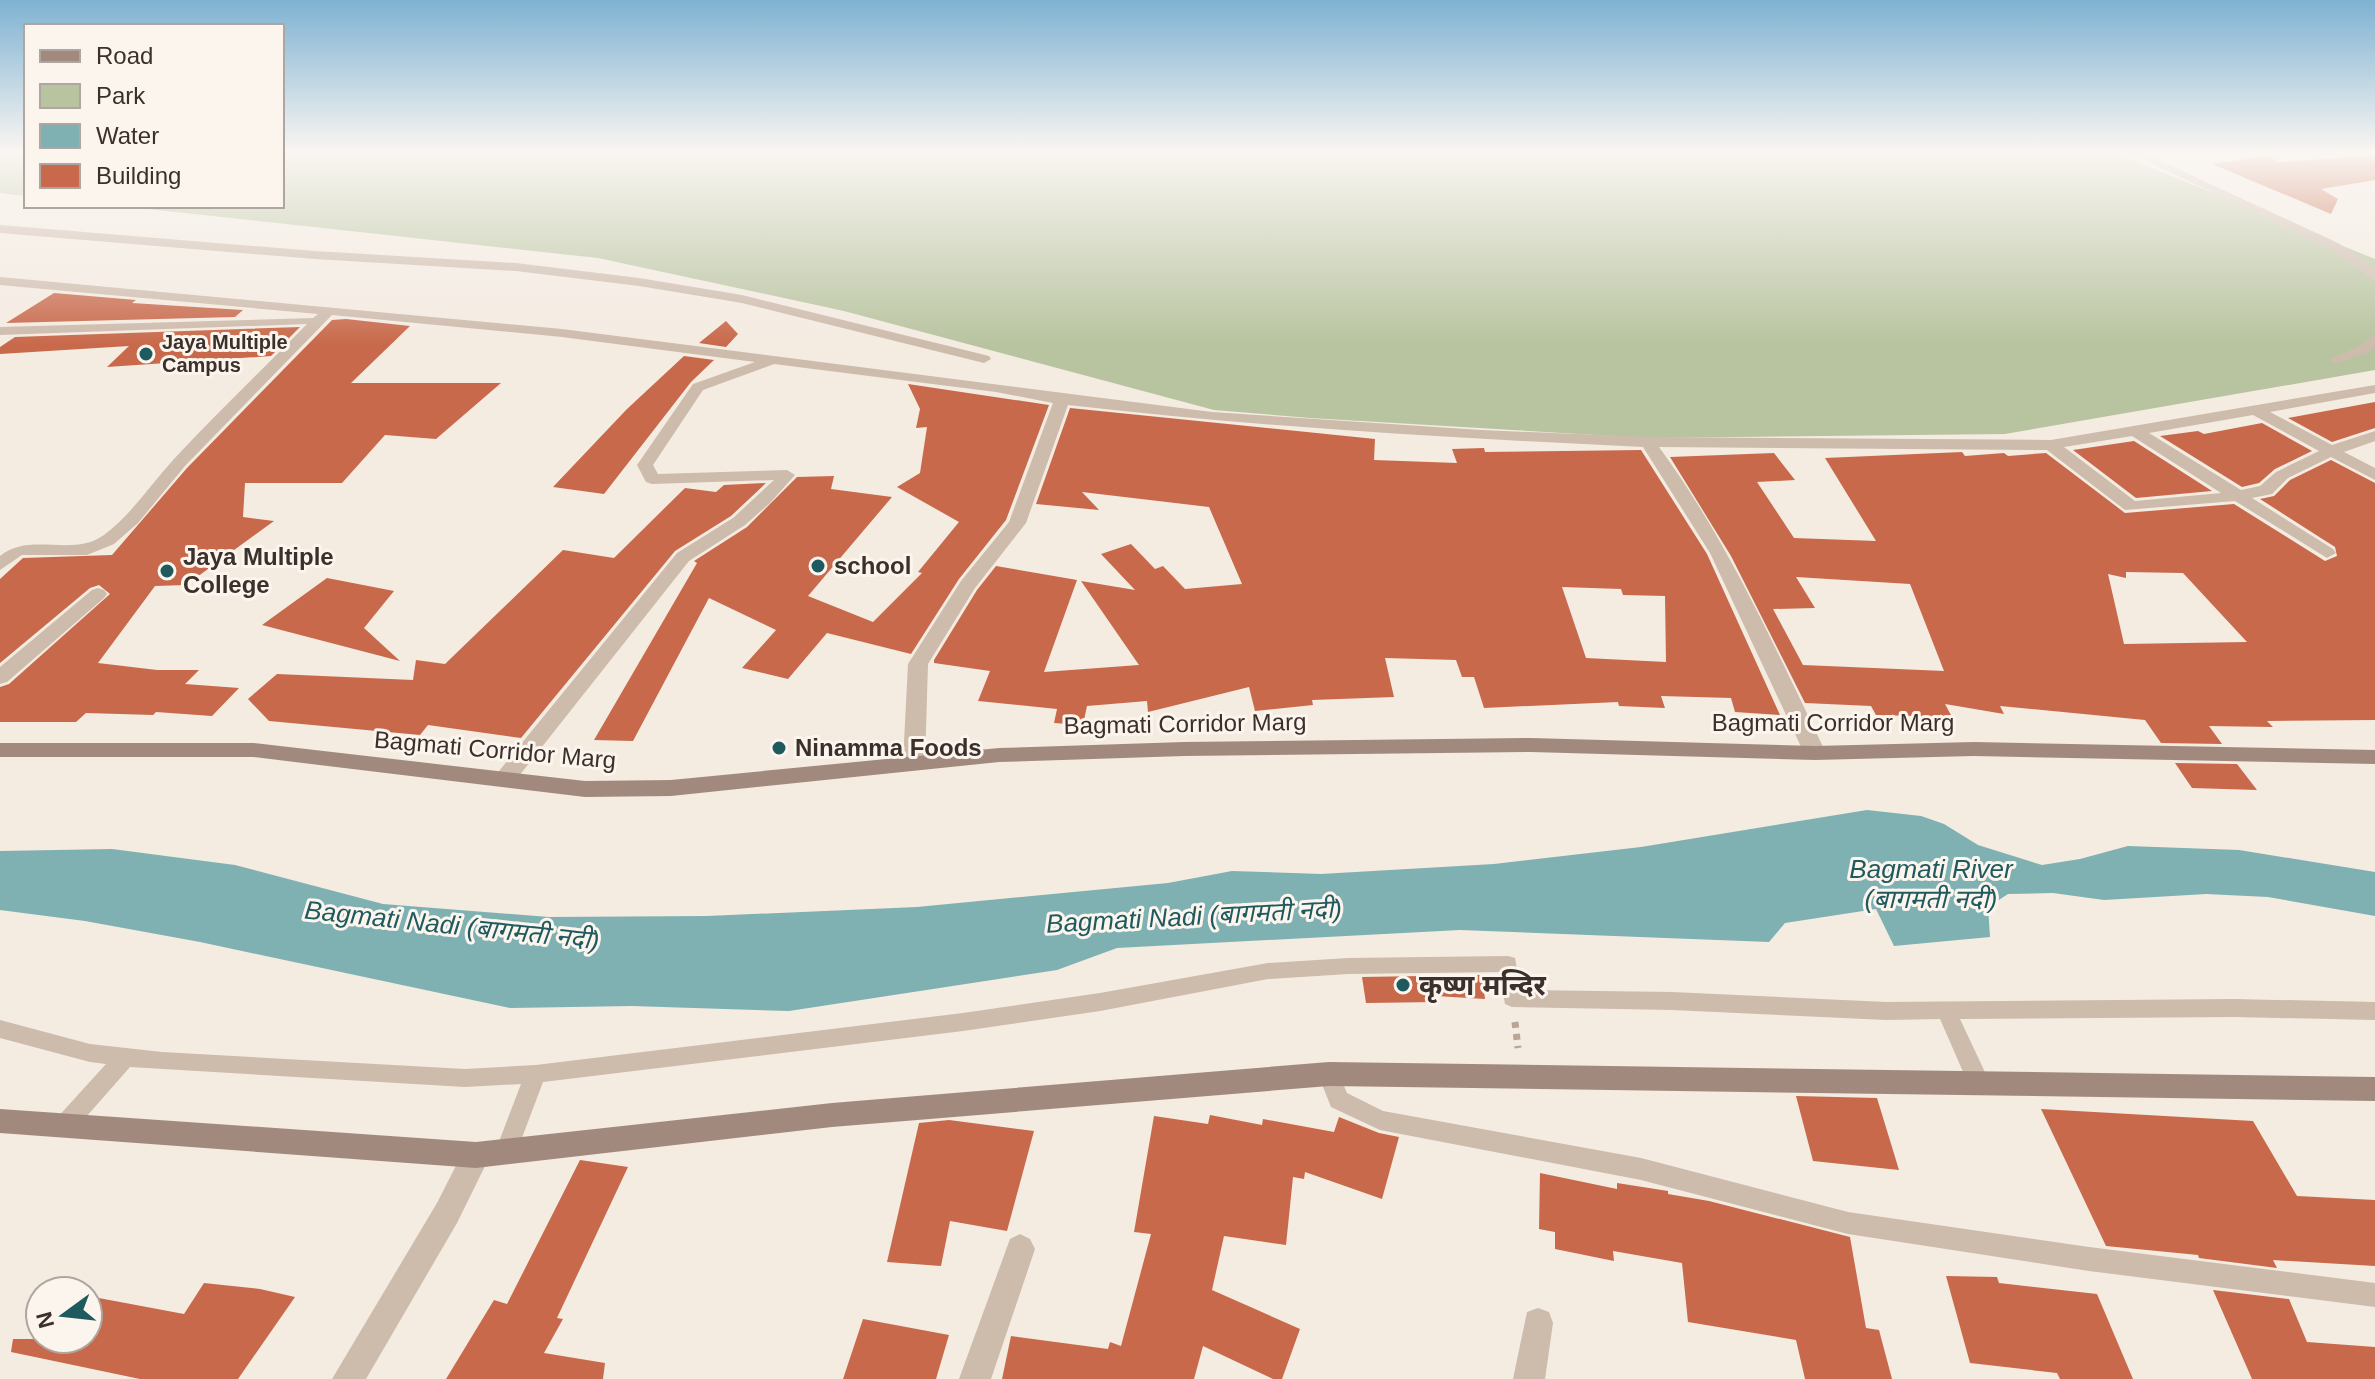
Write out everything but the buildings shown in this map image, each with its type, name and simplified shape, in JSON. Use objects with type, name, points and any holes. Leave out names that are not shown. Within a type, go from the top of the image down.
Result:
[{"type":"street","points":[[2271,216],[2334,246],[2365,265],[2375,277]]},
{"type":"street","points":[[0,229],[315,255],[516,267],[639,282],[742,299],[984,359]]},
{"type":"street","points":[[0,281],[324,315],[565,333],[996,388],[1062,400],[1333,427],[1648,442],[2051,445],[2375,389]]},
{"type":"street","points":[[0,331],[324,315]]},
{"type":"street","points":[[0,565],[9,550],[87,550],[108,540],[132,519],[196,444],[324,315]]},
{"type":"street","points":[[0,345],[26,330]]},
{"type":"street","points":[[2335,360],[2364,349],[2375,338]]},
{"type":"street","points":[[503,781],[683,557],[717,538],[765,502],[787,475],[652,479],[645,465],[698,387],[774,360]]},
{"type":"street","points":[[914,762],[918,664],[967,585],[1017,523],[1062,400]]},
{"type":"street","points":[[2257,411],[2375,475]]},
{"type":"street","points":[[2136,431],[2327,553]]},
{"type":"street","points":[[2051,445],[2131,506],[2238,496],[2266,490],[2282,475],[2329,452],[2375,436]]},
{"type":"street","points":[[1648,442],[1669,469],[1735,587],[1815,753]]},
{"type":"street","points":[[0,677],[98,594]]},
{"type":"street","name":"Bagmati Corridor Marg","points":[[0,750],[253,750],[585,789],[671,788],[999,755],[1184,749],[1531,745],[1815,753],[1974,749],[2375,757]]},
{"type":"street","points":[[0,1121],[476,1155],[832,1115],[1329,1074],[2375,1089]]},
{"type":"street","points":[[348,1379],[447,1213],[476,1155]]},
{"type":"street","points":[[975,1379],[1020,1249]]},
{"type":"street","points":[[1529,1379],[1538,1323]]},
{"type":"lane","points":[[0,1029],[90,1053],[125,1057],[465,1078],[536,1074],[963,1022],[1100,1002],[1268,971],[1348,966],[1508,964],[1512,998],[1946,1011],[2234,1008],[2375,1011]]},
{"type":"lane","points":[[1946,1011],[1979,1083]]},
{"type":"lane","points":[[64,1126],[125,1057]]},
{"type":"lane","points":[[506,1152],[536,1074]]},
{"type":"lane","points":[[1329,1074],[1339,1100],[1380,1120],[1641,1169],[1848,1223],[2089,1259],[2375,1295]]},
{"type":"path","points":[[1512,998],[1522,1076]]},
{"type":"green space","points":[[215,216],[2271,216],[2375,259],[2375,370],[2005,434],[1646,438],[1310,418],[1214,410],[844,311],[598,258]]},
{"type":"water","name":"Bagmati River (बागमती नदी)","points":[[1867,810],[1921,816],[1944,824],[1978,845],[2042,865],[2128,846],[2239,850],[2375,872],[2375,916],[2268,897],[2206,894],[2104,900],[2053,893],[2008,894],[1988,907],[1990,937],[1894,946],[1876,909],[1785,923],[1769,942],[1460,930],[1117,948],[1057,970],[789,1011],[632,1006],[510,1008],[200,942],[85,921],[0,910],[0,851],[112,849],[235,865],[383,904],[549,917],[707,916],[917,907],[1168,883],[1232,871],[1321,874],[1494,864],[1641,847]]},
{"type":"place","name":"Jaya Multiple Campus","points":[[146,354]]},
{"type":"place","name":"school","points":[[818,566]]},
{"type":"place","name":"Jaya Multiple College","points":[[167,571]]},
{"type":"place","name":"Ninamma Foods","points":[[779,748]]},
{"type":"place","name":"कृष्ण मन्दिर","points":[[1403,985]]},
{"type":"water label","name":"Bagmati Nadi (बागमती नदी)","points":[[1194,916]]},
{"type":"water label","name":"Bagmati Nadi (बागमती नदी)","points":[[452,925]]}]
